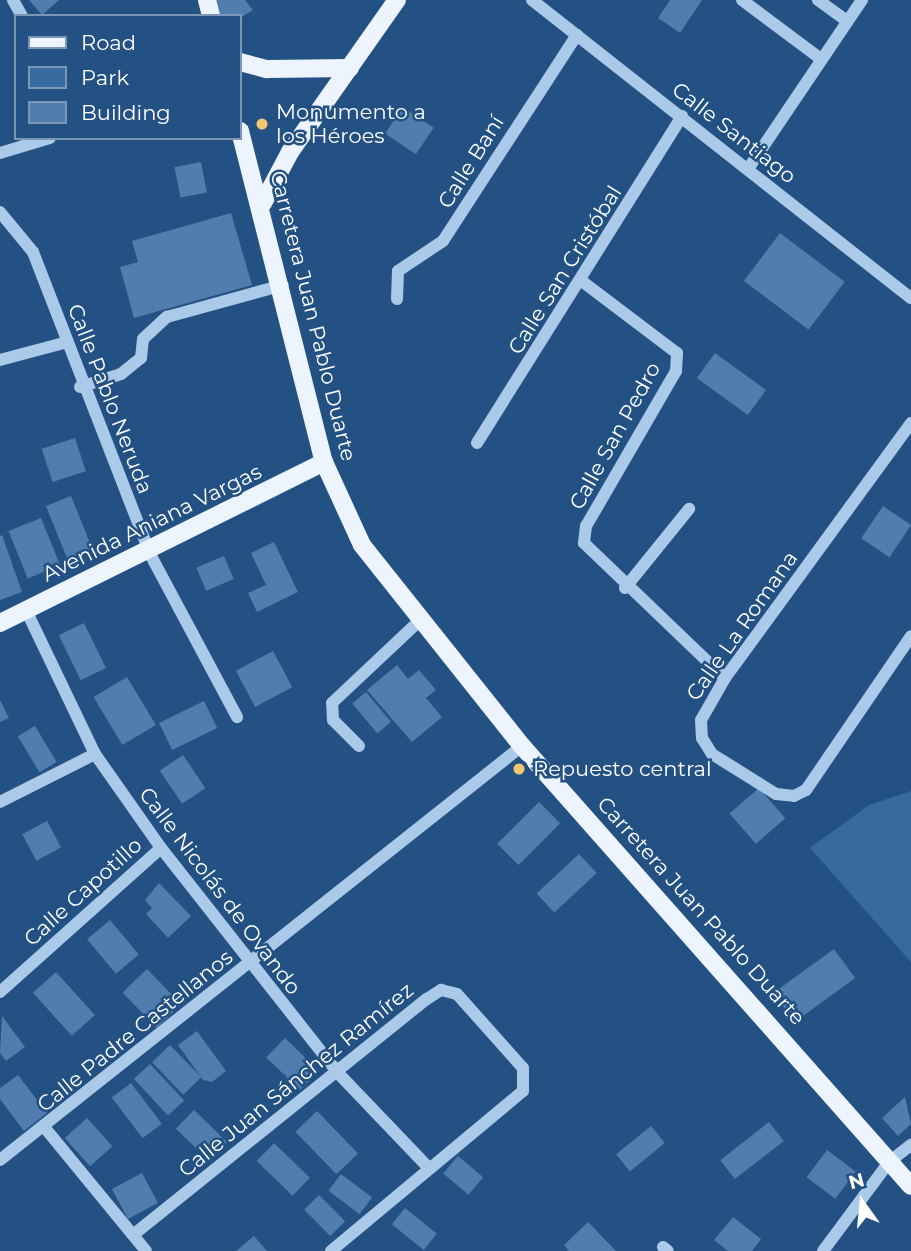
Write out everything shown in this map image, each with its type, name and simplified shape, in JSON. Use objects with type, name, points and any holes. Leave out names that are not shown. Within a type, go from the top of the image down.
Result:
[{"type":"main road","points":[[263,203],[397,0]]},
{"type":"main road","points":[[242,63],[267,69],[350,68]]},
{"type":"main road","name":"Carretera Juan Pablo Duarte","points":[[242,137],[263,203],[324,462],[362,545],[522,746],[911,1186]]},
{"type":"main road","name":"Avenida Aniana Vargas","points":[[0,623],[150,554],[324,462]]},
{"type":"street","name":"Calle Santiago","points":[[531,0],[911,298]]},
{"type":"street","points":[[741,0],[821,59]]},
{"type":"street","points":[[818,0],[847,21]]},
{"type":"street","points":[[748,169],[862,0]]},
{"type":"street","name":"Calle Baní","points":[[397,299],[397,271],[443,241],[576,35]]},
{"type":"street","name":"Calle San Cristóbal","points":[[477,443],[583,282],[682,116]]},
{"type":"street","points":[[0,153],[43,140]]},
{"type":"street","name":"Calle Pablo Neruda","points":[[0,212],[33,252],[80,387],[150,554],[237,717]]},
{"type":"street","name":"Calle San Pedro","points":[[583,282],[677,353],[676,370],[586,526],[584,543],[593,559],[725,678]]},
{"type":"street","points":[[80,387],[121,374],[141,358],[142,339],[167,317],[283,285]]},
{"type":"street","points":[[0,360],[64,343]]},
{"type":"street","name":"Calle La Romana","points":[[911,423],[725,678],[701,720],[702,738],[712,754],[776,794],[794,796],[806,790],[911,635]]},
{"type":"street","points":[[625,588],[689,509]]},
{"type":"street","name":"Calle Nicolás de Ovando","points":[[26,610],[95,754],[161,848],[248,965],[338,1073],[427,1166]]},
{"type":"street","points":[[359,746],[333,720],[331,703],[420,620]]},
{"type":"street","name":"Calle Padre Castellanos","points":[[0,1160],[45,1128],[522,746]]},
{"type":"street","points":[[0,803],[95,754]]},
{"type":"street","name":"Calle Capotillo","points":[[0,992],[161,848]]},
{"type":"street","name":"Calle Juan Sánchez Ramírez","points":[[133,1235],[427,999],[441,990],[457,994],[527,1080],[523,1091],[427,1166],[331,1251]]},
{"type":"street","points":[[45,1128],[146,1251]]},
{"type":"street","points":[[823,1251],[889,1162],[911,1144]]},
{"type":"green space","points":[[911,791],[911,962],[810,848],[869,805]]},
{"type":"building","points":[[29,0],[59,0],[43,14]]},
{"type":"building","points":[[212,0],[245,0],[253,10],[242,17],[242,14],[216,14]]},
{"type":"building","points":[[670,0],[702,0],[680,33],[658,18]]},
{"type":"building","points":[[403,107],[434,128],[416,154],[385,134]]},
{"type":"building","points":[[201,162],[207,192],[180,198],[174,167]]},
{"type":"building","points":[[231,213],[252,285],[134,318],[120,267],[138,262],[132,241]]},
{"type":"building","points":[[780,233],[845,282],[809,330],[744,281]]},
{"type":"building","points":[[715,353],[766,390],[748,415],[697,378]]},
{"type":"building","points":[[75,438],[86,471],[53,482],[42,449]]},
{"type":"building","points":[[71,496],[92,549],[67,559],[46,506]]},
{"type":"building","points":[[883,506],[911,525],[889,557],[861,538]]},
{"type":"building","points":[[41,518],[60,565],[28,578],[9,531]]},
{"type":"building","points":[[2,535],[22,592],[0,600],[0,536]]},
{"type":"building","points":[[274,542],[298,592],[257,612],[248,593],[266,585],[251,553]]},
{"type":"building","points":[[224,556],[234,579],[206,591],[196,568]]},
{"type":"building","points":[[84,623],[106,668],[81,680],[59,635]]},
{"type":"building","points":[[273,651],[292,687],[255,707],[236,671]]},
{"type":"building","points":[[397,665],[408,679],[419,670],[436,690],[426,698],[442,717],[412,742],[367,690]]},
{"type":"building","points":[[127,677],[156,725],[122,745],[94,697]]},
{"type":"building","points":[[366,692],[391,722],[377,733],[352,704]]},
{"type":"building","points":[[0,700],[9,718],[0,722]]},
{"type":"building","points":[[204,701],[217,728],[172,750],[159,723]]},
{"type":"building","points":[[35,726],[57,762],[39,772],[18,736]]},
{"type":"building","points":[[183,755],[205,788],[182,804],[160,771]]},
{"type":"building","points":[[759,788],[785,818],[756,844],[730,814]]},
{"type":"building","points":[[539,802],[560,823],[518,865],[497,844]]},
{"type":"building","points":[[47,821],[61,847],[36,861],[22,834]]},
{"type":"building","points":[[579,854],[597,873],[554,913],[537,894]]},
{"type":"building","points":[[159,883],[191,916],[168,938],[146,914],[152,908],[145,900]]},
{"type":"building","points":[[110,920],[139,954],[116,974],[87,939]]},
{"type":"building","points":[[834,949],[855,978],[794,1022],[773,993]]},
{"type":"building","points":[[147,969],[181,1004],[157,1028],[123,993]]},
{"type":"building","points":[[56,972],[95,1015],[72,1036],[33,993]]},
{"type":"building","points":[[2,1016],[25,1047],[6,1061],[0,1053]]},
{"type":"building","points":[[197,1031],[226,1071],[212,1082],[203,1080],[178,1045]]},
{"type":"building","points":[[285,1038],[319,1071],[300,1090],[266,1057]]},
{"type":"building","points":[[170,1045],[201,1077],[183,1095],[152,1062]]},
{"type":"building","points":[[150,1064],[184,1101],[168,1116],[134,1079]]},
{"type":"building","points":[[18,1075],[47,1113],[24,1131],[0,1099],[0,1088]]},
{"type":"building","points":[[131,1083],[162,1124],[143,1138],[112,1097]]},
{"type":"building","points":[[905,1097],[911,1124],[898,1136],[882,1118]]},
{"type":"building","points":[[194,1110],[227,1142],[209,1161],[176,1129]]},
{"type":"building","points":[[317,1111],[358,1153],[336,1174],[295,1132]]},
{"type":"building","points":[[87,1118],[112,1146],[90,1166],[65,1138]]},
{"type":"building","points":[[769,1122],[784,1141],[735,1179],[720,1160]]},
{"type":"building","points":[[651,1126],[665,1143],[630,1171],[616,1154]]},
{"type":"building","points":[[274,1143],[310,1178],[293,1196],[257,1161]]},
{"type":"building","points":[[827,1150],[856,1172],[835,1199],[807,1177]]},
{"type":"building","points":[[458,1156],[483,1177],[468,1195],[443,1174]]},
{"type":"building","points":[[142,1173],[158,1203],[128,1219],[112,1189]]},
{"type":"building","points":[[341,1174],[372,1197],[360,1214],[328,1191]]},
{"type":"building","points":[[319,1195],[345,1221],[330,1236],[304,1210]]},
{"type":"building","points":[[405,1208],[437,1234],[424,1250],[392,1224]]},
{"type":"building","points":[[733,1217],[761,1239],[752,1251],[728,1251],[714,1240]]},
{"type":"building","points":[[588,1222],[616,1251],[569,1251],[564,1245]]},
{"type":"building","points":[[254,1236],[267,1251],[236,1251]]},
{"type":"place","name":"Monumento a los Héroes","points":[[262,124]]},
{"type":"place","name":"Repuesto central","points":[[519,769]]}]
